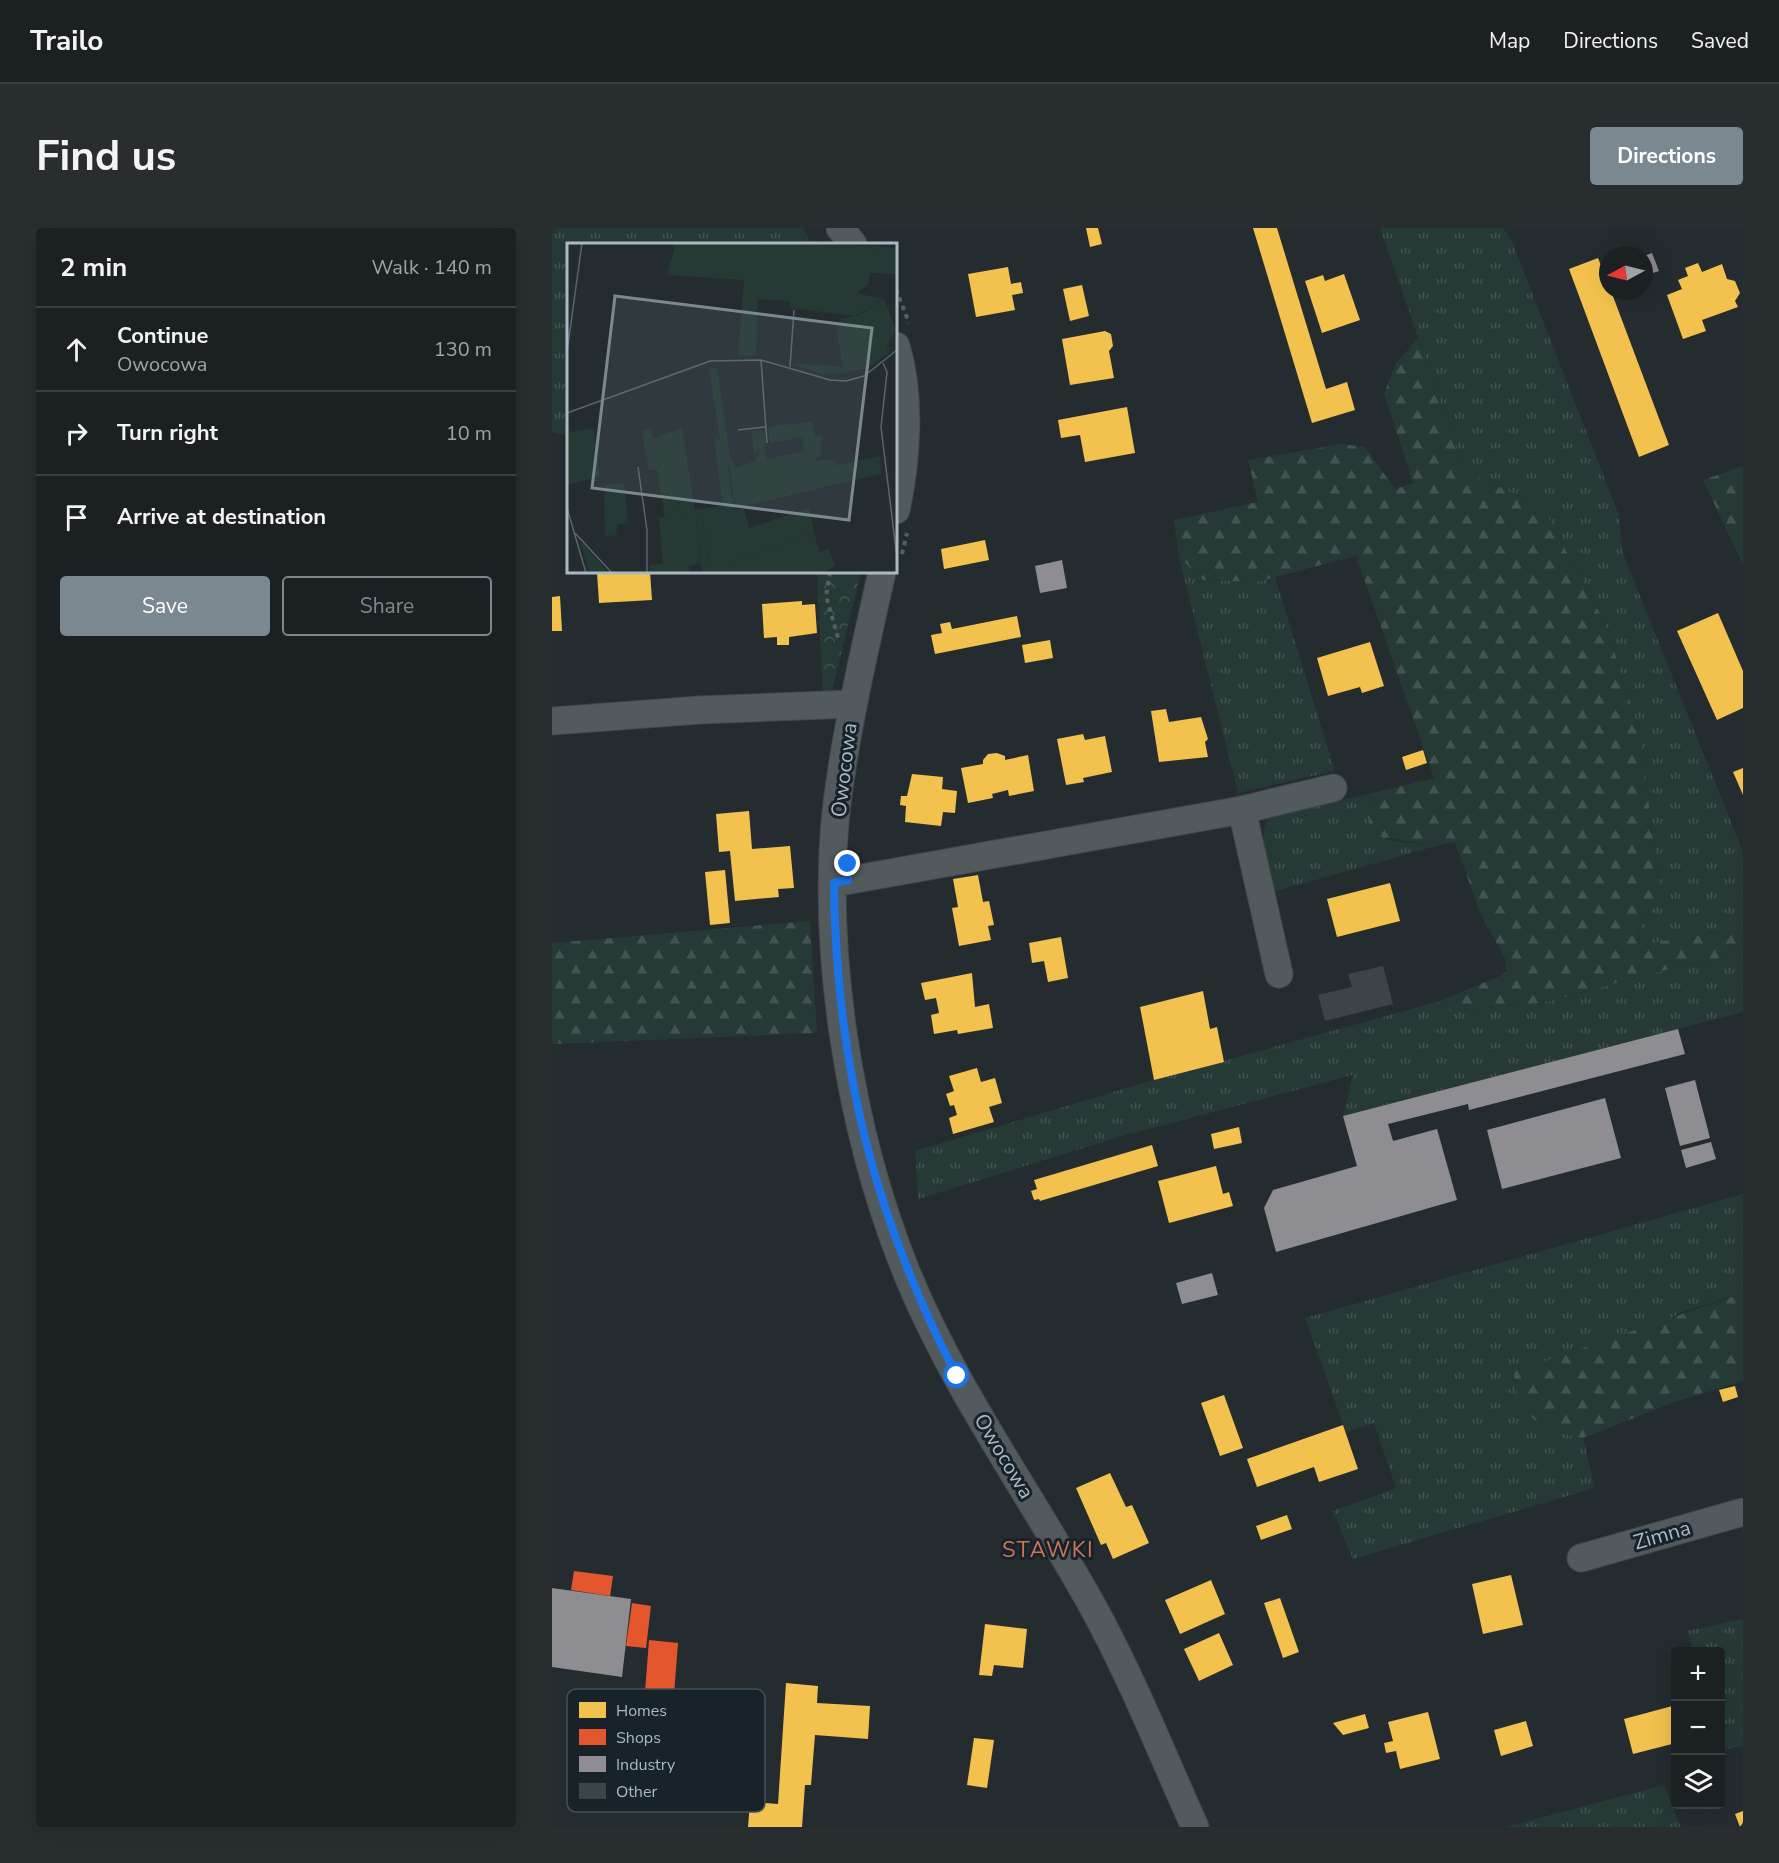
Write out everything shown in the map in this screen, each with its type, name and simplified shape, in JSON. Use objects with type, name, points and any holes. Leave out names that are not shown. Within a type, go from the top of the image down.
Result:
[{"type":"street","points":[[840,228],[852,243]]},
{"type":"street","points":[[901,521],[904,449],[903,339]]},
{"type":"street","name":"Owocowa","points":[[889,573],[852,704],[837,806],[834,883],[835,945],[841,1013],[858,1113],[879,1195],[905,1268],[957,1376],[1066,1560],[1117,1652],[1195,1827]]},
{"type":"street","points":[[552,721],[700,710],[852,704]]},
{"type":"street","points":[[834,883],[1242,810],[1333,788]]},
{"type":"street","points":[[1242,810],[1279,974]]},
{"type":"street","name":"Zimna","points":[[1581,1558],[1743,1512]]},
{"type":"path","points":[[897,296],[903,339]]},
{"type":"path","points":[[897,540],[901,521]]},
{"type":"path","points":[[830,573],[826,596],[832,623],[842,646]]},
{"type":"green space","points":[[552,228],[803,228],[810,243],[567,243],[567,436],[552,432]]},
{"type":"green space","points":[[1380,228],[1503,228],[1511,239],[1619,515],[1622,551],[1743,852],[1743,940],[1727,931],[1638,946],[1639,931],[1659,888],[1640,733],[1605,623],[1543,508],[1464,470]]},
{"type":"green space","points":[[1418,338],[1464,470],[1543,508],[1605,623],[1640,733],[1659,888],[1639,931],[1638,945],[1727,931],[1743,940],[1731,952],[1706,962],[1680,966],[1542,1003],[1449,1011],[1437,1002],[1500,976],[1507,971],[1505,958],[1480,913],[1455,842],[1436,846],[1371,835],[1368,816],[1373,793],[1434,778],[1356,556],[1256,582],[1203,580],[1179,557],[1174,520],[1258,502],[1248,460],[1342,444],[1365,447],[1395,489],[1413,483],[1384,393],[1396,363]]},
{"type":"green space","points":[[1743,466],[1743,565],[1703,480]]},
{"type":"green space","points":[[1179,557],[1203,580],[1256,582],[1275,577],[1335,771],[1238,793]]},
{"type":"green space","points":[[817,573],[861,573],[831,695],[823,696]]},
{"type":"green space","points":[[1341,793],[1343,800],[1373,793],[1368,816],[1388,840],[1436,846],[1273,892],[1264,842],[1269,817],[1278,810],[1293,805]]},
{"type":"green space","points":[[810,921],[817,1033],[552,1044],[552,943]]},
{"type":"green space","points":[[1743,941],[1743,1012],[1343,1116],[1353,1075],[1126,1135],[918,1199],[915,1151],[1154,1080],[1437,1002],[1449,1011],[1542,1003],[1680,966],[1715,960],[1731,952]]},
{"type":"green space","points":[[1743,1194],[1743,1293],[1679,1313],[1545,1429],[1583,1438],[1595,1488],[1353,1559],[1333,1511],[1396,1488],[1374,1423],[1346,1432],[1305,1318]]},
{"type":"green space","points":[[1743,1293],[1743,1381],[1675,1402],[1583,1438],[1545,1429],[1521,1408],[1513,1372]]},
{"type":"green space","points":[[1743,1619],[1743,1746],[1725,1749],[1725,1647],[1692,1647],[1687,1631]]},
{"type":"green space","points":[[1664,1785],[1671,1802],[1671,1809],[1674,1809],[1681,1827],[1505,1827]]},
{"type":"building: Homes","points":[[1086,228],[1098,228],[1102,244],[1090,247]]},
{"type":"building: Homes","points":[[1253,228],[1277,228],[1326,389],[1347,382],[1355,410],[1312,423]]},
{"type":"building: Homes","points":[[1598,258],[1599,300],[1614,300],[1669,445],[1639,457],[1569,269]]},
{"type":"building: Homes","points":[[1698,263],[1702,272],[1722,264],[1727,279],[1735,281],[1740,293],[1735,301],[1738,307],[1702,320],[1706,331],[1683,339],[1667,295],[1682,289],[1678,280],[1688,276],[1685,268]]},
{"type":"building: Homes","points":[[1008,267],[1011,284],[1021,282],[1023,293],[1012,295],[1015,310],[976,317],[968,274]]},
{"type":"building: Homes","points":[[1344,274],[1360,320],[1322,333],[1305,281],[1323,275],[1325,281]]},
{"type":"building: Homes","points":[[1082,285],[1089,316],[1070,321],[1063,289]]},
{"type":"building: Homes","points":[[1105,331],[1111,334],[1113,346],[1109,351],[1114,378],[1070,385],[1062,339]]},
{"type":"building: Homes","points":[[1127,407],[1135,453],[1085,462],[1080,435],[1061,438],[1058,420]]},
{"type":"building: Homes","points":[[985,540],[989,560],[944,569],[941,549]]},
{"type":"building: Homes","points":[[597,573],[650,573],[652,600],[599,603]]},
{"type":"building: Homes","points":[[560,596],[562,631],[552,631],[552,597]]},
{"type":"building: Homes","points":[[802,601],[802,605],[815,604],[817,633],[789,637],[789,645],[777,645],[777,637],[764,638],[762,604]]},
{"type":"building: Homes","points":[[1718,613],[1743,671],[1743,708],[1717,720],[1677,631]]},
{"type":"building: Homes","points":[[1017,616],[1021,637],[935,654],[931,635],[942,633],[940,624],[950,622],[952,629]]},
{"type":"building: Homes","points":[[1050,640],[1053,658],[1025,663],[1022,645]]},
{"type":"building: Homes","points":[[1370,642],[1384,686],[1362,693],[1360,687],[1328,696],[1317,658]]},
{"type":"building: Homes","points":[[1166,709],[1169,722],[1201,717],[1208,739],[1205,742],[1208,757],[1159,762],[1151,711]]},
{"type":"building: Homes","points":[[1083,734],[1085,740],[1105,736],[1112,772],[1083,778],[1084,782],[1066,785],[1057,739]]},
{"type":"building: Homes","points":[[1423,750],[1427,763],[1406,770],[1402,757]]},
{"type":"building: Homes","points":[[997,753],[1005,756],[1005,760],[1028,755],[1034,791],[1009,796],[1008,790],[992,794],[993,798],[968,803],[961,768],[983,764],[988,754]]},
{"type":"building: Homes","points":[[1743,768],[1743,795],[1733,772]]},
{"type":"building: Homes","points":[[912,774],[943,777],[942,789],[957,791],[955,813],[943,812],[941,826],[905,822],[906,806],[900,805],[901,796],[907,796]]},
{"type":"building: Homes","points":[[749,811],[752,849],[790,846],[794,888],[778,889],[779,897],[735,901],[730,851],[719,852],[716,814]]},
{"type":"building: Homes","points":[[725,870],[730,923],[710,925],[705,872]]},
{"type":"building: Homes","points":[[978,875],[983,902],[989,901],[994,925],[988,926],[991,940],[959,946],[952,908],[958,907],[953,879]]},
{"type":"building: Homes","points":[[1390,883],[1400,921],[1337,937],[1327,899]]},
{"type":"building: Homes","points":[[1061,937],[1068,978],[1048,982],[1044,961],[1032,963],[1029,943]]},
{"type":"building: Homes","points":[[972,973],[975,1007],[989,1004],[993,1028],[958,1034],[957,1030],[934,1034],[931,1015],[939,1013],[936,998],[925,1000],[921,983]]},
{"type":"building: Homes","points":[[1203,991],[1210,1029],[1217,1027],[1224,1062],[1154,1080],[1140,1007]]},
{"type":"building: Homes","points":[[977,1068],[981,1082],[995,1078],[1002,1103],[989,1107],[994,1122],[953,1134],[949,1118],[957,1115],[954,1105],[950,1106],[946,1094],[954,1091],[949,1076]]},
{"type":"building: Homes","points":[[1239,1127],[1242,1143],[1214,1149],[1211,1134]]},
{"type":"building: Homes","points":[[1152,1145],[1158,1166],[1040,1201],[1039,1199],[1034,1200],[1031,1191],[1037,1189],[1034,1180]]},
{"type":"building: Homes","points":[[1216,1166],[1223,1194],[1229,1192],[1233,1206],[1169,1223],[1158,1181]]},
{"type":"building: Homes","points":[[1735,1386],[1738,1397],[1723,1402],[1719,1390]]},
{"type":"building: Homes","points":[[1224,1395],[1243,1448],[1220,1456],[1201,1403]]},
{"type":"building: Homes","points":[[1343,1425],[1358,1469],[1319,1482],[1314,1467],[1257,1487],[1247,1459]]},
{"type":"building: Homes","points":[[1110,1473],[1126,1507],[1132,1505],[1149,1543],[1113,1559],[1106,1543],[1101,1545],[1076,1488]]},
{"type":"building: Homes","points":[[1287,1515],[1292,1529],[1261,1540],[1256,1526]]},
{"type":"building: Homes","points":[[1511,1575],[1523,1625],[1483,1634],[1472,1584]]},
{"type":"building: Homes","points":[[1211,1580],[1225,1614],[1180,1634],[1165,1600]]},
{"type":"building: Homes","points":[[1280,1598],[1299,1652],[1283,1658],[1264,1603]]},
{"type":"building: Homes","points":[[985,1624],[1027,1629],[1023,1668],[994,1665],[992,1676],[979,1675]]},
{"type":"building: Homes","points":[[1219,1633],[1233,1665],[1199,1681],[1184,1649]]},
{"type":"building: Homes","points":[[786,1683],[818,1686],[817,1703],[870,1706],[868,1739],[815,1735],[811,1785],[805,1785],[802,1827],[748,1827],[749,1812],[765,1812],[765,1803],[778,1804]]},
{"type":"building: Homes","points":[[1671,1706],[1671,1744],[1633,1754],[1624,1719]]},
{"type":"building: Homes","points":[[1428,1712],[1440,1759],[1400,1769],[1396,1751],[1386,1753],[1384,1743],[1393,1741],[1388,1722]]},
{"type":"building: Homes","points":[[1365,1714],[1369,1728],[1343,1735],[1333,1723]]},
{"type":"building: Homes","points":[[1526,1721],[1533,1746],[1501,1756],[1494,1730]]},
{"type":"building: Homes","points":[[974,1738],[994,1740],[987,1788],[967,1785]]},
{"type":"building: Homes","points":[[1743,1811],[1743,1827],[1740,1827],[1735,1814]]},
{"type":"building: Shops","points":[[574,1571],[613,1576],[610,1596],[571,1590]]},
{"type":"building: Shops","points":[[632,1603],[651,1606],[646,1648],[626,1646]]},
{"type":"building: Shops","points":[[649,1640],[678,1643],[674,1689],[645,1689]]},
{"type":"building: Industry","points":[[1653,256],[1659,271],[1653,273]]},
{"type":"building: Industry","points":[[1062,560],[1067,588],[1040,593],[1035,566]]},
{"type":"building: Industry","points":[[1678,1029],[1685,1054],[1469,1110],[1468,1104],[1388,1124],[1393,1141],[1437,1129],[1457,1200],[1276,1252],[1264,1208],[1273,1190],[1357,1166],[1343,1116]]},
{"type":"building: Industry","points":[[1695,1080],[1710,1138],[1680,1146],[1665,1088]]},
{"type":"building: Industry","points":[[1605,1098],[1621,1158],[1502,1189],[1487,1130]]},
{"type":"building: Industry","points":[[1711,1142],[1716,1159],[1686,1168],[1681,1150]]},
{"type":"building: Industry","points":[[1212,1273],[1218,1295],[1182,1304],[1176,1283]]},
{"type":"building: Industry","points":[[552,1588],[631,1599],[622,1677],[552,1667]]},
{"type":"building: Other","points":[[1383,966],[1393,1004],[1325,1021],[1318,995],[1352,987],[1348,974]]},
{"type":"district","name":"STAWKI","points":[[1048,1549]]},
{"type":"route","points":[[848,864],[848,880],[834,883],[835,945],[841,1013],[858,1113],[879,1195],[905,1268],[934,1333],[957,1376]]}]
